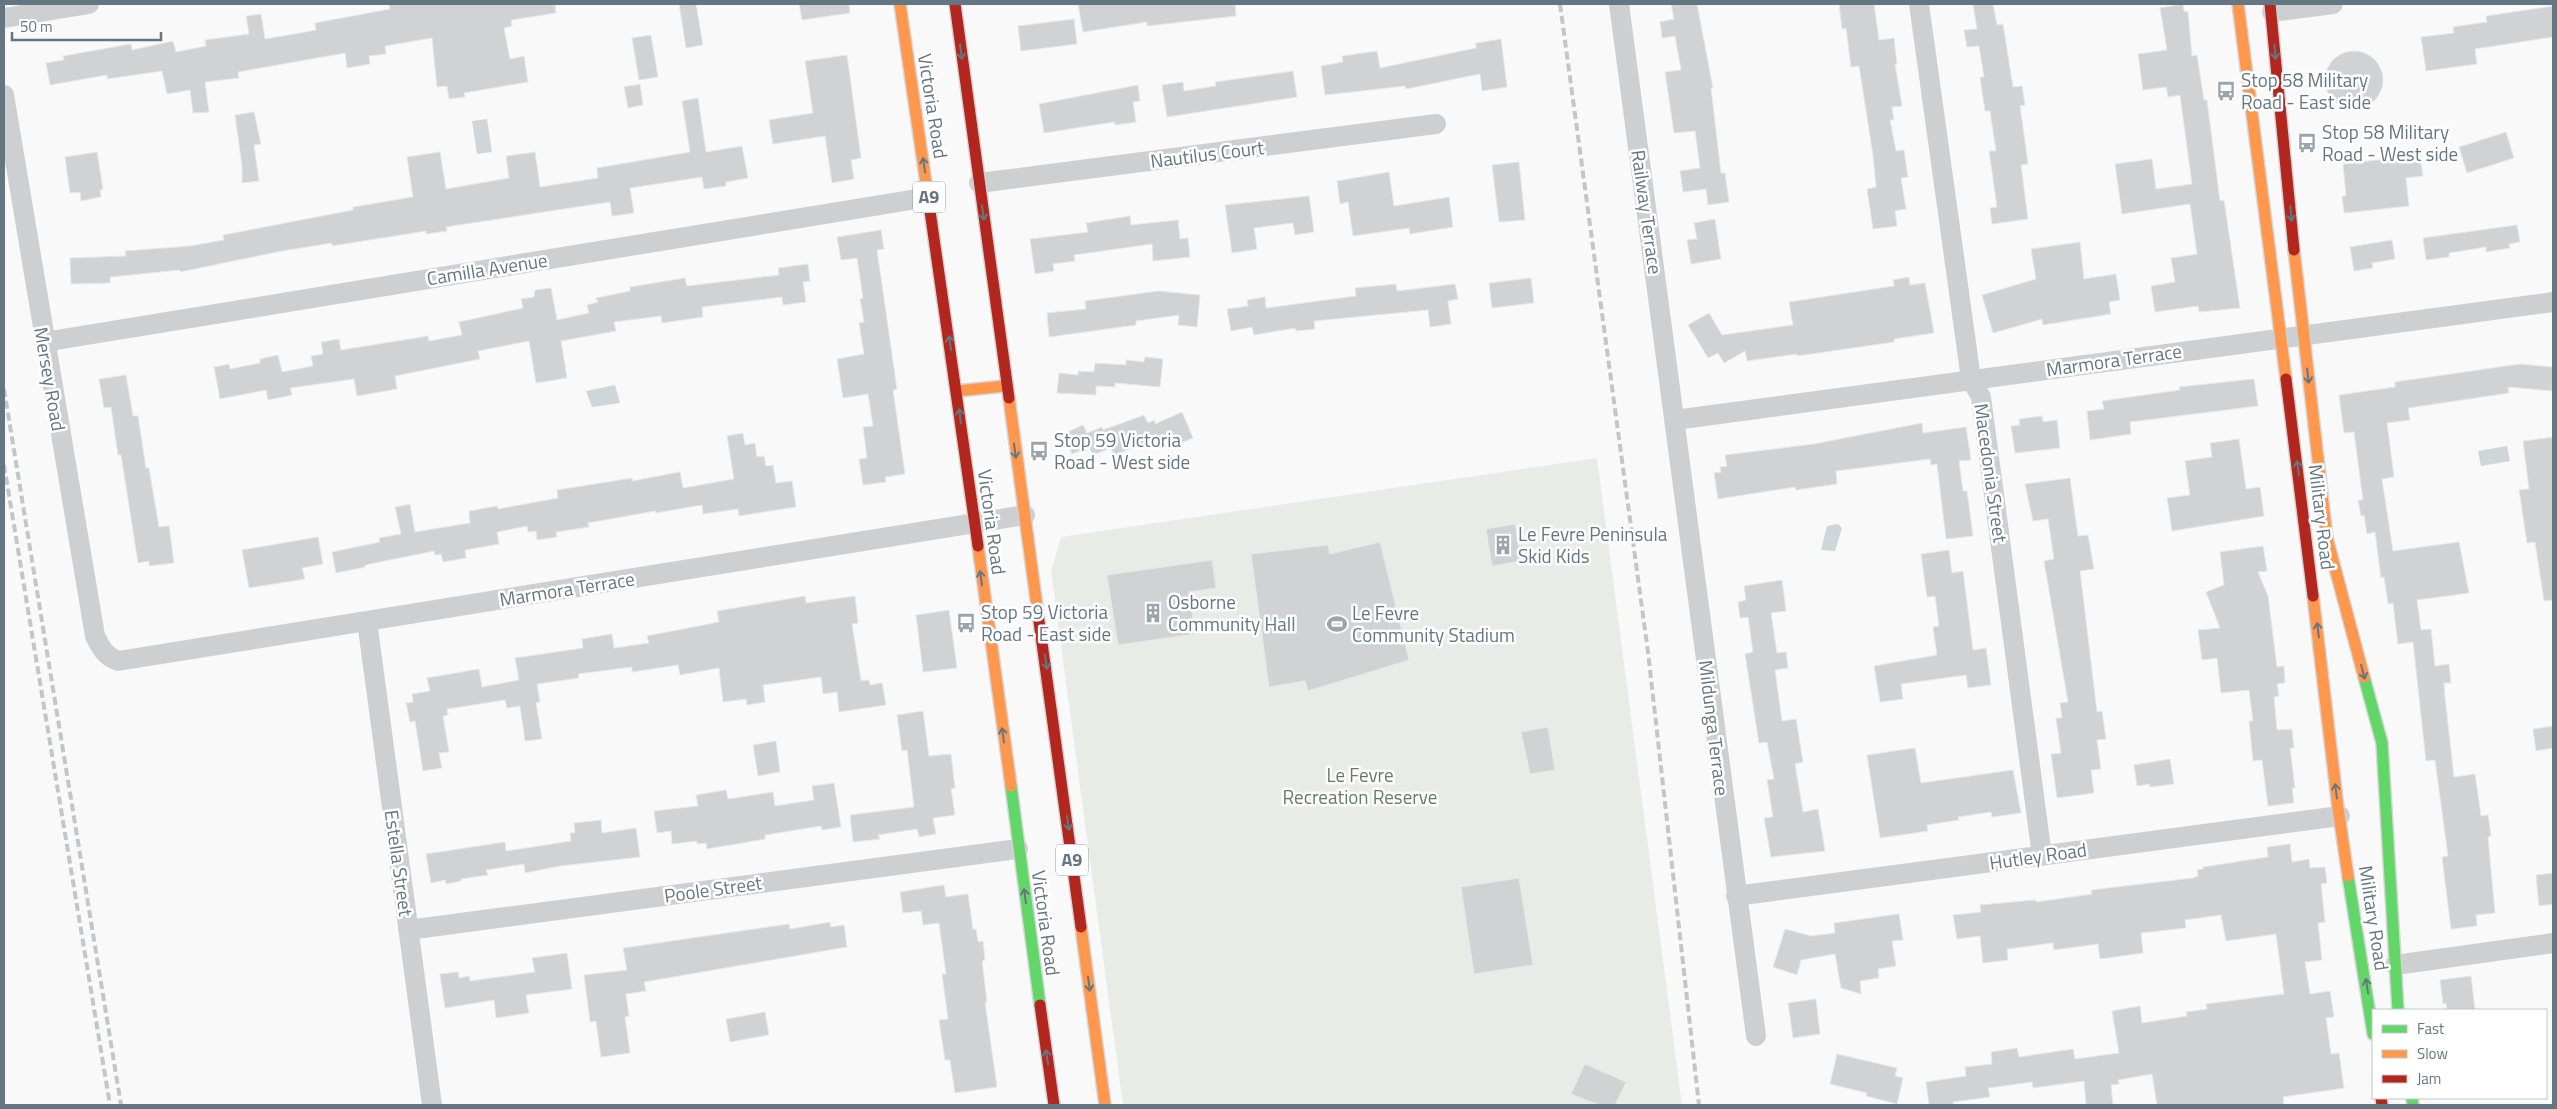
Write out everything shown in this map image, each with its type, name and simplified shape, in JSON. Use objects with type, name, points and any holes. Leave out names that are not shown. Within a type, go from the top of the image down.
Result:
[{"type":"main road","name":"Victoria Road","points":[[900,4],[957,391],[1054,1105]]},
{"type":"main road","name":"Victoria Road","points":[[955,4],[1105,1105]]},
{"type":"main road","name":"Military Road","points":[[2238,4],[2340,816],[2372,1027]]},
{"type":"main road","name":"Military Road","points":[[2271,8],[2303,335],[2327,538],[2382,743],[2398,1009]]},
{"type":"main road","points":[[957,391],[1006,386]]},
{"type":"street","points":[[4,18],[89,4]]},
{"type":"street","name":"Railway Terrace","points":[[1619,4],[1674,420]]},
{"type":"street","name":"Macedonia Street","points":[[1919,4],[1971,379],[1982,397],[2042,856]]},
{"type":"street","points":[[2271,8],[2333,4]]},
{"type":"street","name":"Mersey Road","points":[[4,95],[44,342],[95,636],[101,649],[109,657]]},
{"type":"street","name":"Nautilus Court","points":[[979,183],[1436,124]]},
{"type":"street","name":"Camilla Avenue","points":[[44,342],[929,197]]},
{"type":"street","name":"Marmora Terrace","points":[[1674,420],[2553,302]]},
{"type":"street","name":"Mildunga Terrace","points":[[1674,420],[1756,1036]]},
{"type":"street","name":"Marmora Terrace","points":[[109,657],[118,661],[138,659],[1025,515]]},
{"type":"street","name":"Estella Street","points":[[367,621],[432,1105]]},
{"type":"street","name":"Hutley Road","points":[[1736,896],[2340,816]]},
{"type":"street","name":"Poole Street","points":[[408,930],[1018,848]]},
{"type":"street","points":[[2395,965],[2553,943]]},
{"type":"green space","name":"Le Fevre Recreation Reserve","points":[[1597,458],[1682,1105],[1123,1105],[1051,571],[1061,537]]},
{"type":"shaded area","points":[[487,119],[492,152],[477,154],[472,121]]},
{"type":"shaded area","points":[[615,385],[620,403],[592,407],[586,391]]},
{"type":"shaded area","points":[[2507,446],[2510,461],[2481,466],[2478,451]]},
{"type":"shaded area","points":[[1838,524],[1842,528],[1835,551],[1821,550],[1827,526]]},
{"type":"building","points":[[389,4],[555,4],[556,13],[511,20],[512,26],[504,28],[510,59],[524,56],[528,82],[464,93],[465,97],[449,99],[447,86],[437,87],[432,38],[385,46],[386,54],[369,56],[370,64],[347,68],[345,53],[238,72],[239,78],[205,82],[209,112],[193,113],[190,90],[167,94],[162,71],[107,79],[107,75],[50,85],[46,63],[64,60],[63,56],[131,44],[132,50],[173,41],[176,52],[206,46],[205,40],[249,34],[246,16],[261,14],[265,39],[316,30],[315,23],[390,9]]},
{"type":"building","points":[[679,4],[696,4],[703,45],[686,48]]},
{"type":"building","points":[[799,4],[849,4],[850,13],[802,20]]},
{"type":"building","points":[[1078,4],[1235,4],[1236,16],[1147,26],[1147,22],[1083,32]]},
{"type":"building","points":[[1671,4],[1697,4],[1713,88],[1711,88],[1721,173],[1725,173],[1729,202],[1708,205],[1706,189],[1683,192],[1680,171],[1700,168],[1695,131],[1674,133],[1665,72],[1681,70],[1675,36],[1662,38],[1660,22],[1674,19]]},
{"type":"building","points":[[1839,4],[1874,4],[1879,40],[1894,38],[1897,64],[1895,64],[1902,106],[1892,107],[1894,120],[1890,120],[1896,151],[1904,150],[1908,177],[1901,178],[1906,209],[1895,211],[1897,226],[1873,229],[1867,189],[1876,187],[1873,155],[1859,66],[1851,67],[1846,28],[1842,29]]},
{"type":"building","points":[[1973,4],[1993,4],[1997,25],[2003,24],[2013,87],[2022,86],[2025,105],[2020,106],[2028,164],[2021,165],[2028,219],[1992,224],[1990,208],[1997,207],[1989,151],[1996,151],[1990,111],[1985,111],[1980,77],[1984,77],[1979,46],[1967,47],[1964,30],[1977,29]]},
{"type":"building","points":[[2183,4],[2184,11],[2188,12],[2192,56],[2197,55],[2204,100],[2207,100],[2220,201],[2224,200],[2240,308],[2199,312],[2198,306],[2155,312],[2151,286],[2175,282],[2171,258],[2197,254],[2190,204],[2122,214],[2115,164],[2152,159],[2156,189],[2192,184],[2180,95],[2168,97],[2166,87],[2143,90],[2138,54],[2167,50],[2160,8]]},
{"type":"building","points":[[2553,6],[2553,37],[2475,49],[2477,64],[2426,71],[2421,37],[2454,33],[2453,27],[2487,22],[2486,16]]},
{"type":"building","points":[[1074,19],[1077,44],[1021,51],[1018,26]]},
{"type":"building","points":[[651,35],[658,77],[639,80],[632,38]]},
{"type":"building","points":[[1501,39],[1507,87],[1482,91],[1480,74],[1406,89],[1405,86],[1325,95],[1321,66],[1343,62],[1342,56],[1377,51],[1380,68],[1476,48],[1476,43]]},
{"type":"building","points":[[2354,51],[2370,56],[2378,64],[2383,80],[2378,96],[2370,104],[2354,109],[2338,104],[2330,96],[2325,80],[2330,64],[2338,56]]},
{"type":"building","points":[[847,55],[861,158],[851,160],[854,179],[832,183],[825,136],[773,144],[769,120],[813,113],[805,61]]},
{"type":"building","points":[[1293,71],[1297,97],[1167,117],[1162,85],[1183,82],[1184,91],[1216,86],[1215,82]]},
{"type":"building","points":[[640,84],[643,105],[628,108],[624,87]]},
{"type":"building","points":[[1138,85],[1140,101],[1133,102],[1136,122],[1115,125],[1114,122],[1044,133],[1039,104]]},
{"type":"building","points":[[698,98],[706,152],[742,146],[748,178],[726,182],[726,186],[704,189],[702,177],[630,188],[634,213],[612,216],[610,202],[446,227],[447,231],[426,234],[426,231],[332,246],[332,243],[282,251],[180,272],[180,270],[110,277],[110,283],[71,284],[70,258],[126,256],[125,251],[190,246],[224,240],[223,235],[353,210],[353,207],[413,197],[407,157],[440,152],[446,189],[509,178],[506,156],[535,152],[540,187],[598,178],[597,168],[690,152],[682,101]]},
{"type":"building","points":[[254,112],[261,144],[254,145],[259,181],[242,183],[242,166],[235,115]]},
{"type":"building","points":[[2506,132],[2514,158],[2467,173],[2459,147]]},
{"type":"building","points":[[97,152],[103,189],[100,190],[101,197],[81,201],[80,192],[70,193],[65,157]]},
{"type":"building","points":[[2420,155],[2423,176],[2406,178],[2409,206],[2344,213],[2342,196],[2346,196],[2343,164]]},
{"type":"building","points":[[1519,162],[1525,220],[1499,222],[1492,165]]},
{"type":"building","points":[[1389,172],[1394,206],[1449,197],[1453,227],[1410,234],[1409,228],[1353,236],[1348,202],[1340,204],[1337,181]]},
{"type":"building","points":[[1309,196],[1314,232],[1295,235],[1293,223],[1254,228],[1257,249],[1232,253],[1225,205]]},
{"type":"building","points":[[1130,216],[1131,225],[1178,220],[1180,239],[1188,238],[1190,257],[1153,261],[1152,244],[1074,255],[1075,261],[1053,264],[1054,271],[1035,274],[1030,239],[1088,232],[1086,223]]},
{"type":"building","points":[[1715,219],[1721,259],[1691,264],[1687,240],[1697,239],[1694,223]]},
{"type":"building","points":[[2517,225],[2520,242],[2509,244],[2510,248],[2486,252],[2486,247],[2449,253],[2449,257],[2426,260],[2423,238]]},
{"type":"building","points":[[881,230],[884,249],[877,250],[897,389],[893,390],[905,474],[885,477],[886,482],[863,485],[859,459],[867,458],[863,427],[873,426],[868,394],[843,398],[837,359],[864,354],[859,323],[864,322],[860,299],[863,298],[857,258],[841,260],[837,237]]},
{"type":"building","points":[[2392,240],[2395,259],[2372,263],[2373,268],[2354,271],[2350,247]]},
{"type":"building","points":[[2080,242],[2084,279],[2116,274],[2120,300],[2109,302],[2111,314],[2043,325],[2042,319],[1993,333],[1982,295],[2036,279],[2031,249]]},
{"type":"building","points":[[808,264],[810,281],[803,282],[806,302],[783,305],[782,297],[702,307],[703,317],[662,323],[661,316],[614,322],[616,331],[561,341],[567,378],[536,383],[529,341],[478,351],[480,359],[395,376],[397,389],[357,396],[354,379],[290,388],[292,395],[268,400],[266,390],[220,399],[214,367],[229,364],[230,369],[260,363],[260,359],[278,355],[282,372],[313,366],[311,356],[323,354],[321,342],[339,339],[341,350],[428,336],[429,341],[462,335],[459,322],[523,308],[521,299],[534,297],[535,290],[551,288],[557,320],[589,313],[587,305],[598,302],[596,298],[630,291],[630,287],[685,278],[687,286],[779,275],[778,268]]},
{"type":"building","points":[[1909,277],[1910,285],[1925,283],[1934,333],[1894,339],[1894,342],[1747,361],[1745,351],[1724,363],[1718,353],[1708,358],[1688,325],[1709,313],[1722,335],[1793,325],[1789,302],[1894,286],[1893,280]]},
{"type":"building","points":[[1531,278],[1534,303],[1492,308],[1489,283]]},
{"type":"building","points":[[1396,284],[1397,291],[1455,284],[1458,299],[1448,301],[1451,324],[1430,327],[1428,310],[1314,321],[1315,329],[1296,331],[1295,328],[1254,335],[1252,327],[1231,331],[1227,309],[1248,306],[1247,300],[1265,297],[1266,308],[1356,296],[1355,288]]},
{"type":"building","points":[[1158,291],[1200,295],[1197,327],[1178,325],[1179,315],[1136,321],[1136,325],[1049,337],[1047,313],[1086,309],[1085,301]]},
{"type":"building","points":[[1145,357],[1163,359],[1160,387],[1115,383],[1115,387],[1096,386],[1096,395],[1057,393],[1059,373],[1078,375],[1078,371],[1094,372],[1095,363],[1126,365],[1126,360],[1144,362]]},
{"type":"building","points":[[2520,364],[2553,367],[2552,391],[2508,387],[2509,393],[2408,408],[2410,420],[2387,423],[2394,477],[2382,479],[2393,551],[2459,542],[2469,593],[2417,600],[2421,630],[2431,629],[2435,666],[2449,664],[2451,683],[2444,683],[2454,777],[2475,774],[2481,816],[2488,815],[2491,836],[2488,837],[2495,913],[2476,915],[2477,926],[2451,929],[2442,857],[2448,856],[2435,760],[2426,761],[2413,642],[2398,644],[2393,603],[2388,604],[2384,577],[2381,578],[2375,532],[2367,534],[2364,515],[2361,516],[2358,500],[2363,500],[2354,432],[2344,433],[2339,395],[2395,387],[2395,382]]},
{"type":"building","points":[[126,375],[133,416],[138,416],[146,468],[149,468],[159,527],[169,526],[174,563],[149,566],[149,561],[138,563],[121,455],[118,455],[111,407],[104,408],[99,379]]},
{"type":"building","points":[[2254,379],[2258,406],[2130,422],[2131,434],[2090,440],[2087,411],[2104,409],[2102,401],[2180,390],[2179,387]]},
{"type":"building","points":[[1182,412],[1193,438],[1176,445],[1172,438],[1155,445],[1152,439],[1114,456],[1111,448],[1093,455],[1089,447],[1072,454],[1063,434],[1083,425],[1087,433],[1102,427],[1103,430],[1144,415],[1148,423],[1155,420],[1155,424]]},
{"type":"building","points":[[2042,416],[2043,422],[2057,420],[2060,448],[2015,453],[2011,426],[2020,425],[2019,419]]},
{"type":"building","points":[[1922,423],[1923,433],[1966,427],[1971,460],[1959,461],[1963,491],[1967,491],[1973,536],[1946,539],[1937,464],[1931,465],[1930,459],[1836,471],[1837,484],[1796,490],[1795,487],[1718,499],[1714,473],[1721,472],[1720,467],[1727,466],[1725,455],[1814,444]]},
{"type":"building","points":[[743,433],[745,445],[755,443],[757,457],[764,456],[766,466],[773,465],[776,483],[792,481],[796,507],[739,516],[738,509],[703,514],[702,505],[588,523],[589,527],[556,532],[557,537],[537,540],[536,531],[528,532],[527,526],[497,532],[499,544],[465,550],[466,558],[443,562],[441,554],[435,555],[434,551],[336,573],[332,552],[380,542],[379,538],[401,534],[395,507],[410,504],[415,532],[470,523],[469,511],[497,506],[498,509],[558,498],[557,490],[632,478],[632,481],[680,472],[683,488],[734,479],[727,436]]},
{"type":"building","points":[[2553,437],[2553,600],[2544,601],[2535,542],[2527,543],[2519,490],[2529,489],[2523,441]]},
{"type":"building","points":[[2239,439],[2246,489],[2260,487],[2264,516],[2172,531],[2167,498],[2190,495],[2185,461],[2212,457],[2210,443]]},
{"type":"building","points":[[2070,478],[2078,536],[2088,535],[2094,569],[2080,571],[2097,712],[2102,711],[2106,739],[2097,740],[2101,769],[2091,770],[2094,793],[2057,798],[2051,754],[2061,753],[2056,718],[2062,718],[2060,703],[2068,702],[2044,561],[2054,559],[2048,519],[2033,521],[2025,484]]},
{"type":"building","name":"Le Fevre Peninsula Skid Kids","points":[[1515,524],[1521,561],[1492,566],[1486,529]]},
{"type":"building","points":[[318,537],[323,564],[302,568],[305,579],[249,588],[242,550]]},
{"type":"building","points":[[1380,542],[1409,660],[1308,691],[1305,681],[1269,687],[1251,554],[1328,545],[1330,554]]},
{"type":"building","points":[[2263,546],[2267,571],[2258,572],[2268,596],[2277,667],[2284,666],[2285,683],[2277,684],[2279,696],[2274,697],[2277,730],[2292,729],[2294,748],[2290,748],[2295,788],[2292,788],[2294,803],[2268,806],[2262,760],[2253,761],[2249,721],[2253,721],[2249,690],[2221,693],[2217,658],[2202,660],[2198,630],[2220,628],[2206,592],[2224,585],[2220,552]]},
{"type":"building","points":[[1949,550],[1952,573],[1963,571],[1973,650],[1986,648],[1991,685],[1968,688],[1966,675],[1901,684],[1903,699],[1880,702],[1874,666],[1937,655],[1933,627],[1939,626],[1935,596],[1927,597],[1921,554]]},
{"type":"building","name":"Osborne Community Hall","points":[[1212,560],[1216,588],[1189,592],[1195,634],[1118,645],[1107,575]]},
{"type":"building","points":[[1782,580],[1786,611],[1771,613],[1777,653],[1786,652],[1788,668],[1775,670],[1782,721],[1796,719],[1803,762],[1795,764],[1803,812],[1818,809],[1825,851],[1771,857],[1764,818],[1773,817],[1767,780],[1774,779],[1767,742],[1759,743],[1745,654],[1753,652],[1748,617],[1740,618],[1738,602],[1746,600],[1744,586]]},
{"type":"building","points":[[805,596],[806,603],[855,596],[858,623],[852,624],[861,681],[869,680],[870,685],[882,683],[886,705],[839,712],[837,692],[823,694],[821,677],[763,685],[765,702],[747,705],[746,699],[723,702],[719,668],[680,675],[678,665],[632,672],[632,667],[578,674],[579,678],[537,684],[540,702],[536,703],[542,739],[525,741],[520,706],[507,708],[505,700],[447,709],[448,715],[443,716],[449,752],[439,753],[442,768],[423,771],[415,721],[410,722],[406,703],[413,702],[412,694],[430,691],[427,678],[479,669],[482,687],[519,680],[515,658],[583,648],[582,639],[612,634],[614,648],[649,643],[647,636],[719,622],[717,611]]},
{"type":"building","points":[[949,610],[957,668],[923,672],[916,615]]},
{"type":"building","points":[[923,711],[929,756],[951,754],[955,788],[951,789],[955,815],[933,818],[936,834],[919,837],[917,829],[878,835],[880,839],[853,842],[850,815],[914,807],[907,750],[902,751],[897,715]]},
{"type":"building","points":[[2553,726],[2553,748],[2536,751],[2533,729]]},
{"type":"building","points":[[1548,727],[1555,770],[1530,774],[1521,732]]},
{"type":"building","points":[[776,741],[780,772],[758,776],[753,745]]},
{"type":"building","points":[[1915,748],[1921,783],[2013,770],[2021,813],[1992,817],[1991,812],[1958,817],[1959,820],[1927,825],[1928,831],[1880,838],[1867,755]]},
{"type":"building","points":[[2170,759],[2174,784],[2150,787],[2150,784],[2137,786],[2134,765]]},
{"type":"building","points":[[834,783],[841,827],[822,830],[821,826],[765,835],[765,839],[707,849],[706,843],[697,844],[697,841],[672,844],[671,831],[657,833],[654,811],[698,806],[696,795],[726,790],[728,799],[773,792],[775,806],[814,800],[812,786]]},
{"type":"building","points":[[601,820],[602,833],[636,828],[640,857],[560,866],[525,873],[524,864],[486,870],[488,875],[461,879],[461,881],[446,884],[445,880],[431,883],[426,854],[505,842],[506,851],[571,841],[570,833],[575,833],[574,823]]},
{"type":"building","points":[[2290,844],[2292,862],[2309,859],[2310,868],[2325,867],[2327,883],[2321,884],[2325,922],[2318,923],[2322,960],[2305,962],[2310,994],[2330,991],[2334,1017],[2326,1018],[2331,1054],[2339,1053],[2344,1088],[2283,1097],[2284,1105],[2157,1105],[2152,1074],[2118,1080],[2119,1084],[2111,1085],[2113,1105],[2086,1105],[2084,1081],[2033,1088],[2032,1082],[1988,1088],[1990,1097],[1953,1102],[1953,1105],[1929,1105],[1926,1082],[1966,1076],[1965,1067],[1992,1064],[1991,1052],[2017,1048],[2019,1057],[2073,1049],[2075,1059],[2119,1053],[2112,1011],[2140,1006],[2142,1023],[2187,1016],[2186,1012],[2207,1009],[2206,1004],[2284,994],[2276,934],[2226,941],[2221,915],[2185,920],[2186,928],[2141,933],[2143,953],[2100,959],[2098,944],[2054,950],[2053,943],[2007,949],[2008,960],[1983,963],[1980,936],[1957,939],[1953,915],[1981,912],[1980,905],[2035,900],[2036,902],[2092,894],[2091,890],[2193,878],[2198,876],[2197,870],[2203,869],[2203,867],[2268,857],[2267,847]]},
{"type":"building","points":[[2553,873],[2553,904],[2539,906],[2536,875]]},
{"type":"building","points":[[1519,878],[1533,965],[1474,974],[1461,887]]},
{"type":"building","points":[[944,885],[946,897],[968,894],[973,929],[976,929],[978,942],[983,941],[985,960],[982,961],[987,1002],[985,1002],[997,1087],[955,1093],[950,1060],[945,1060],[939,1020],[948,1019],[942,974],[946,974],[939,923],[923,925],[921,911],[903,913],[900,892]]},
{"type":"building","points":[[1899,914],[1903,940],[1892,941],[1896,966],[1878,969],[1879,978],[1860,981],[1861,994],[1841,988],[1835,954],[1801,960],[1797,975],[1773,967],[1785,929],[1811,936],[1835,933],[1834,923]]},
{"type":"building","points":[[830,922],[831,927],[844,925],[847,947],[644,982],[646,991],[626,994],[629,1016],[625,1017],[630,1053],[601,1057],[596,1021],[590,1022],[584,975],[627,970],[623,948],[789,924],[790,929]]},
{"type":"building","points":[[567,953],[572,989],[526,995],[529,1013],[496,1018],[494,1000],[445,1008],[440,974],[458,972],[459,978],[469,976],[470,981],[535,972],[532,958]]},
{"type":"building","points":[[2471,976],[2475,1009],[2447,1009],[2446,1003],[2443,1004],[2440,980]]},
{"type":"building","points":[[1816,999],[1820,1034],[1793,1038],[1788,1003]]},
{"type":"building","points":[[765,1012],[769,1035],[730,1042],[726,1019]]},
{"type":"building","points":[[1837,1054],[1897,1068],[1895,1076],[1903,1078],[1897,1104],[1866,1096],[1867,1093],[1830,1084]]},
{"type":"building","points":[[1585,1064],[1626,1082],[1615,1105],[1599,1105],[1571,1094]]},
{"type":"railway","points":[[1560,4],[1648,652],[1699,1105]]},
{"type":"railway","points":[[4,389],[121,1105]]},
{"type":"railway","points":[[4,465],[110,1105]]},
{"type":"traffic: fast","points":[[2364,677],[2382,743],[2398,1009]]},
{"type":"traffic: fast","points":[[1011,786],[1040,1005]]},
{"type":"traffic: fast","points":[[2348,876],[2372,1028]]},
{"type":"traffic: fast","points":[[2412,1099],[2413,1105]]},
{"type":"traffic: slow","points":[[900,4],[927,190]]},
{"type":"traffic: slow","points":[[2238,4],[2286,379]]},
{"type":"traffic: slow","points":[[2294,250],[2327,538],[2364,677]]},
{"type":"traffic: slow","points":[[957,391],[1005,386]]},
{"type":"traffic: slow","points":[[1009,398],[1038,614]]},
{"type":"traffic: slow","points":[[978,546],[1011,786]]},
{"type":"traffic: slow","points":[[2313,596],[2348,876]]},
{"type":"traffic: slow","points":[[1081,927],[1105,1105]]},
{"type":"traffic: jam","points":[[955,4],[1009,398]]},
{"type":"traffic: jam","points":[[2270,4],[2294,250]]},
{"type":"traffic: jam","points":[[927,190],[978,546]]},
{"type":"traffic: jam","points":[[2286,379],[2313,596]]},
{"type":"traffic: jam","points":[[1038,614],[1081,927]]},
{"type":"traffic: jam","points":[[1040,1005],[1054,1105]]},
{"type":"traffic: jam","points":[[2381,1099],[2382,1105]]},
{"type":"place","name":"Stop 58 Military Road - East side","points":[[2226,91]]},
{"type":"place","name":"Stop 58 Military Road - West side","points":[[2307,143]]},
{"type":"place","name":"Stop 59 Victoria Road - West side","points":[[1039,451]]},
{"type":"place","name":"Le Fevre Peninsula Skid Kids","points":[[1503,545]]},
{"type":"place","name":"Osborne Community Hall","points":[[1153,613]]},
{"type":"place","name":"Stop 59 Victoria Road - East side","points":[[966,623]]},
{"type":"place","name":"Le Fevre Community Stadium","points":[[1337,624]]}]
